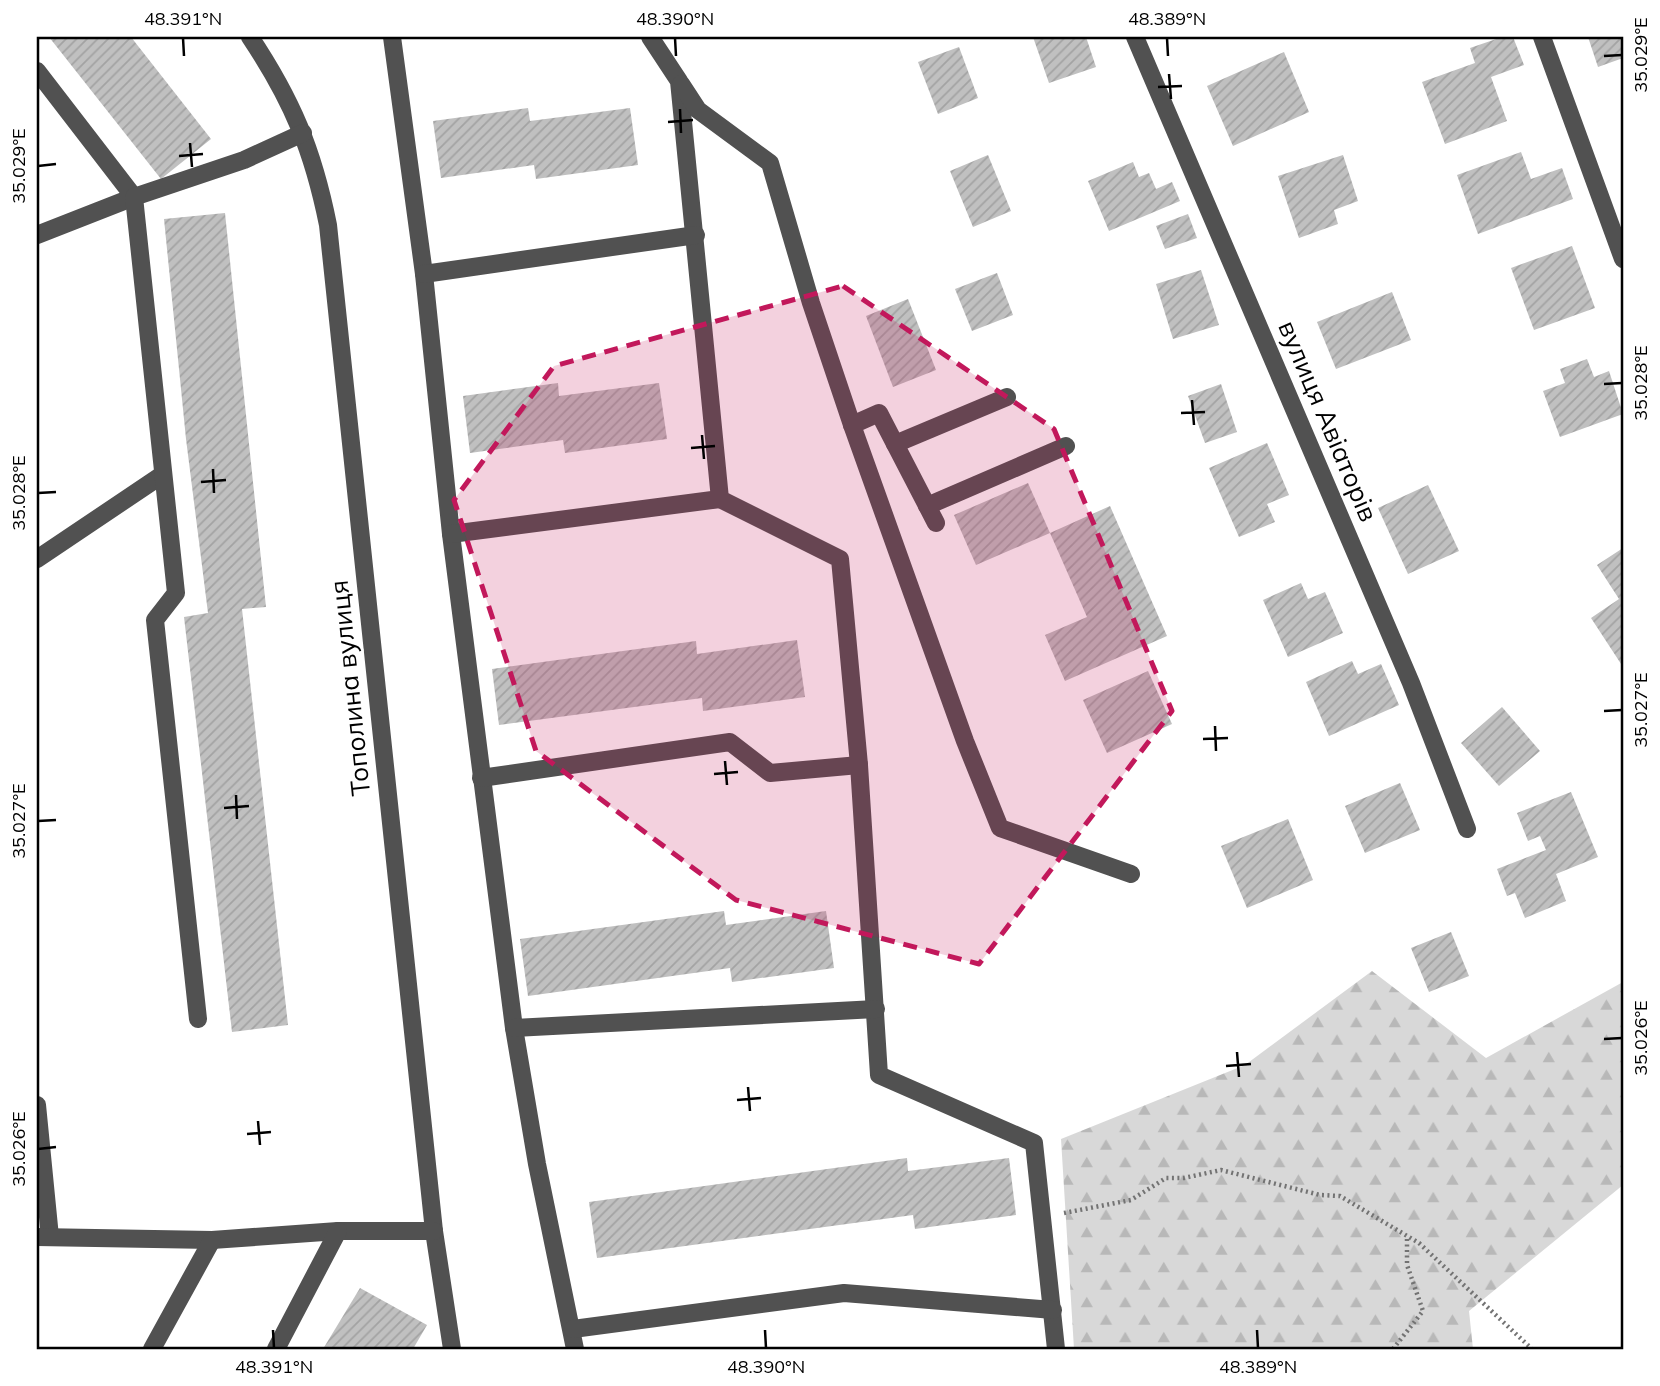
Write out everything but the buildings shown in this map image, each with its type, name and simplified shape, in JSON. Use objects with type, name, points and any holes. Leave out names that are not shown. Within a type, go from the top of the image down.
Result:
[{"type":"street","name":"Тополина вулиця","points":[[250,37],[274,73],[303,133],[318,175],[328,225],[448,1343]]},
{"type":"street","points":[[392,37],[424,274],[481,778],[514,1028],[537,1164],[575,1349]]},
{"type":"street","points":[[650,37],[698,110],[770,163],[811,303],[852,425],[965,741],[1000,828],[1130,874]]},
{"type":"street","name":"вулиця Авіаторів","points":[[1135,37],[1411,683],[1467,829]]},
{"type":"street","points":[[1542,37],[1623,259]]},
{"type":"street","points":[[37,71],[134,197],[176,593],[155,620],[198,1019]]},
{"type":"street","points":[[679,82],[720,499]]},
{"type":"street","points":[[37,235],[134,197],[244,160],[303,133]]},
{"type":"street","points":[[424,274],[696,235]]},
{"type":"street","points":[[895,444],[1007,397]]},
{"type":"street","points":[[852,425],[879,414],[936,523]]},
{"type":"street","points":[[927,506],[1066,446]]},
{"type":"street","points":[[37,559],[162,475]]},
{"type":"street","points":[[452,534],[720,499],[840,559],[859,765],[880,1075],[1034,1143],[1056,1349]]},
{"type":"street","points":[[481,778],[730,742],[770,773],[859,765]]},
{"type":"street","points":[[514,1028],[876,1009]]},
{"type":"street","points":[[37,1105],[43,1237],[212,1240],[338,1231],[434,1231]]},
{"type":"street","points":[[275,1349],[338,1231]]},
{"type":"street","points":[[152,1349],[212,1240]]},
{"type":"street","points":[[573,1329],[845,1293],[1053,1310]]},
{"type":"path","points":[[1043,1216],[1131,1200],[1166,1178],[1184,1178],[1221,1170],[1320,1195],[1340,1196],[1419,1243],[1532,1349]]},
{"type":"path","points":[[1393,1349],[1423,1311],[1407,1265],[1407,1236]]},
{"type":"highlighted area","points":[[843,286],[1054,429],[1172,711],[979,964],[736,900],[536,751],[454,500],[554,366]]},
{"type":"green space","points":[[1372,971],[1486,1058],[1623,982],[1623,1185],[1469,1311],[1473,1349],[1074,1349],[1061,1139],[1245,1065]]}]
